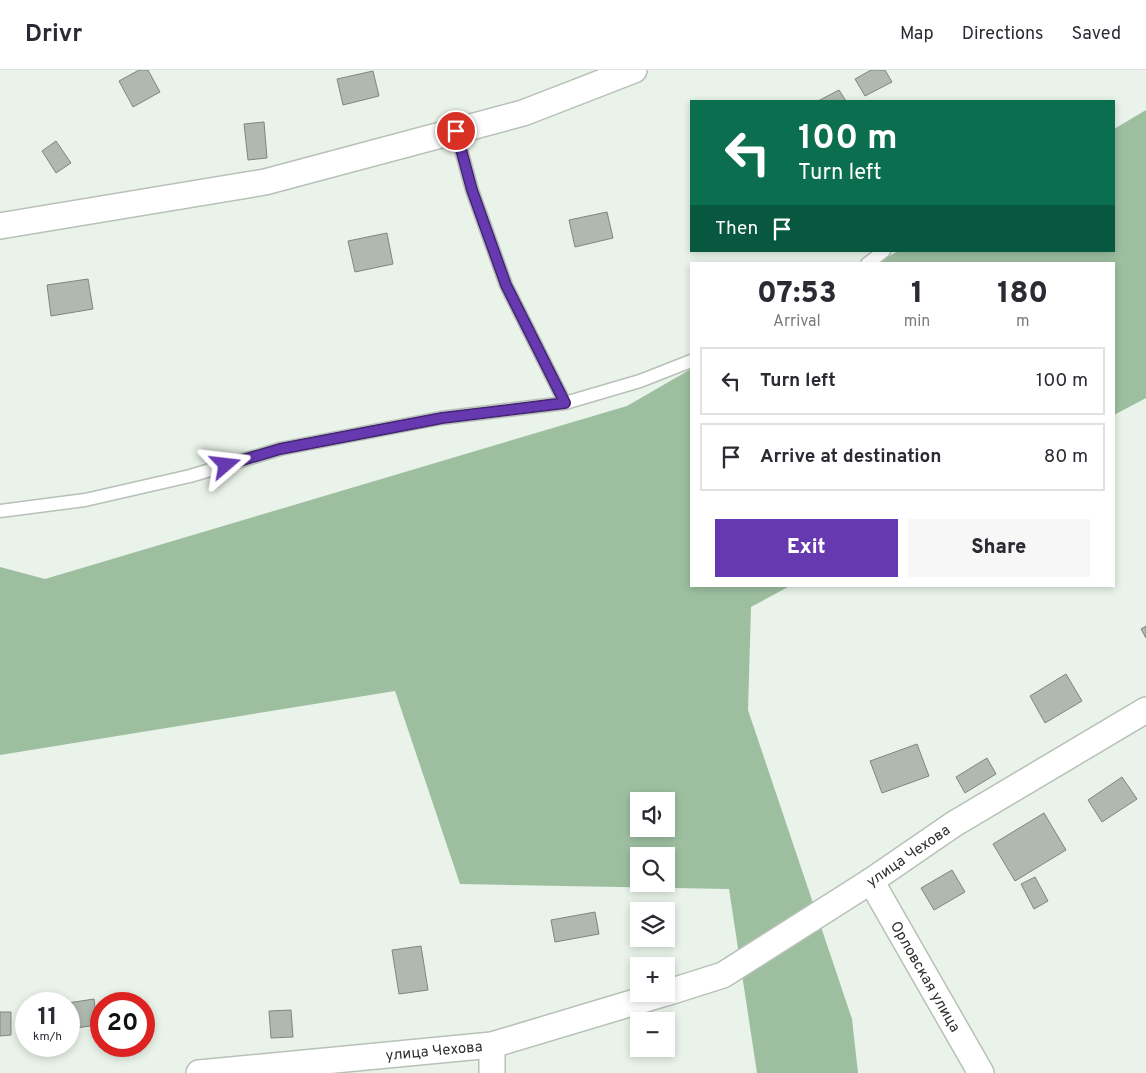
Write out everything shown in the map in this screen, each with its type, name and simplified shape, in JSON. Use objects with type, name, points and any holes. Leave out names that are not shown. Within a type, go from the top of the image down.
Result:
[{"type":"street","points":[[0,226],[265,182],[523,113],[634,70]]},
{"type":"street","name":"улица Чехова","points":[[675,990],[723,976],[871,881],[954,824],[1146,710]]},
{"type":"street","name":"Орловская улица","points":[[871,881],[981,1073]]},
{"type":"street","name":"улица Чехова","points":[[199,1073],[492,1045],[635,1002]]},
{"type":"street","points":[[492,1045],[492,1073]]},
{"type":"lane","points":[[456,131],[472,190],[506,285],[565,403]]},
{"type":"lane","points":[[870,262],[883,252]]},
{"type":"lane","points":[[0,511],[85,500],[190,476],[299,445],[442,418],[565,403],[640,382],[690,361]]},
{"type":"green space","points":[[1146,110],[1146,398],[1115,414],[1115,262],[879,262],[896,252],[1115,252],[1115,128]]},
{"type":"green space","points":[[690,370],[690,587],[788,587],[751,607],[748,710],[852,1019],[858,1073],[757,1073],[729,889],[675,888],[675,847],[630,847],[630,887],[460,884],[395,691],[0,755],[0,567],[45,579],[627,406]]},
{"type":"building","points":[[139,70],[148,70],[160,92],[133,107],[119,81]]},
{"type":"building","points":[[871,70],[885,70],[892,82],[865,96],[855,79]]},
{"type":"building","points":[[373,71],[379,96],[343,105],[337,79]]},
{"type":"building","points":[[839,90],[845,100],[820,100]]},
{"type":"building","points":[[264,122],[267,158],[248,160],[244,124]]},
{"type":"building","points":[[56,141],[71,163],[56,173],[42,151]]},
{"type":"building","points":[[607,212],[613,238],[575,247],[569,220]]},
{"type":"building","points":[[387,233],[393,264],[355,272],[348,241]]},
{"type":"building","points":[[88,279],[93,309],[51,316],[47,285]]},
{"type":"building","points":[[1146,626],[1146,638],[1141,629]]},
{"type":"building","points":[[1066,674],[1082,701],[1045,723],[1030,696]]},
{"type":"building","points":[[917,744],[929,776],[882,793],[870,761]]},
{"type":"building","points":[[987,758],[996,774],[965,793],[956,777]]},
{"type":"building","points":[[1122,777],[1137,799],[1102,822],[1088,800]]},
{"type":"building","points":[[1044,813],[1066,850],[1015,881],[993,844]]},
{"type":"building","points":[[952,870],[965,892],[934,910],[921,888]]},
{"type":"building","points":[[1035,877],[1048,901],[1034,909],[1021,884]]},
{"type":"building","points":[[595,912],[599,934],[555,942],[551,920]]},
{"type":"building","points":[[421,946],[428,990],[399,994],[392,950]]},
{"type":"building","points":[[90,1000],[90,1026],[80,1027],[80,1001]]},
{"type":"building","points":[[291,1010],[293,1037],[271,1038],[269,1011]]},
{"type":"building","points":[[0,1012],[11,1012],[11,1035],[0,1036]]},
{"type":"route","points":[[226,465],[280,449],[442,418],[565,403],[506,285],[472,190],[456,131]]}]
